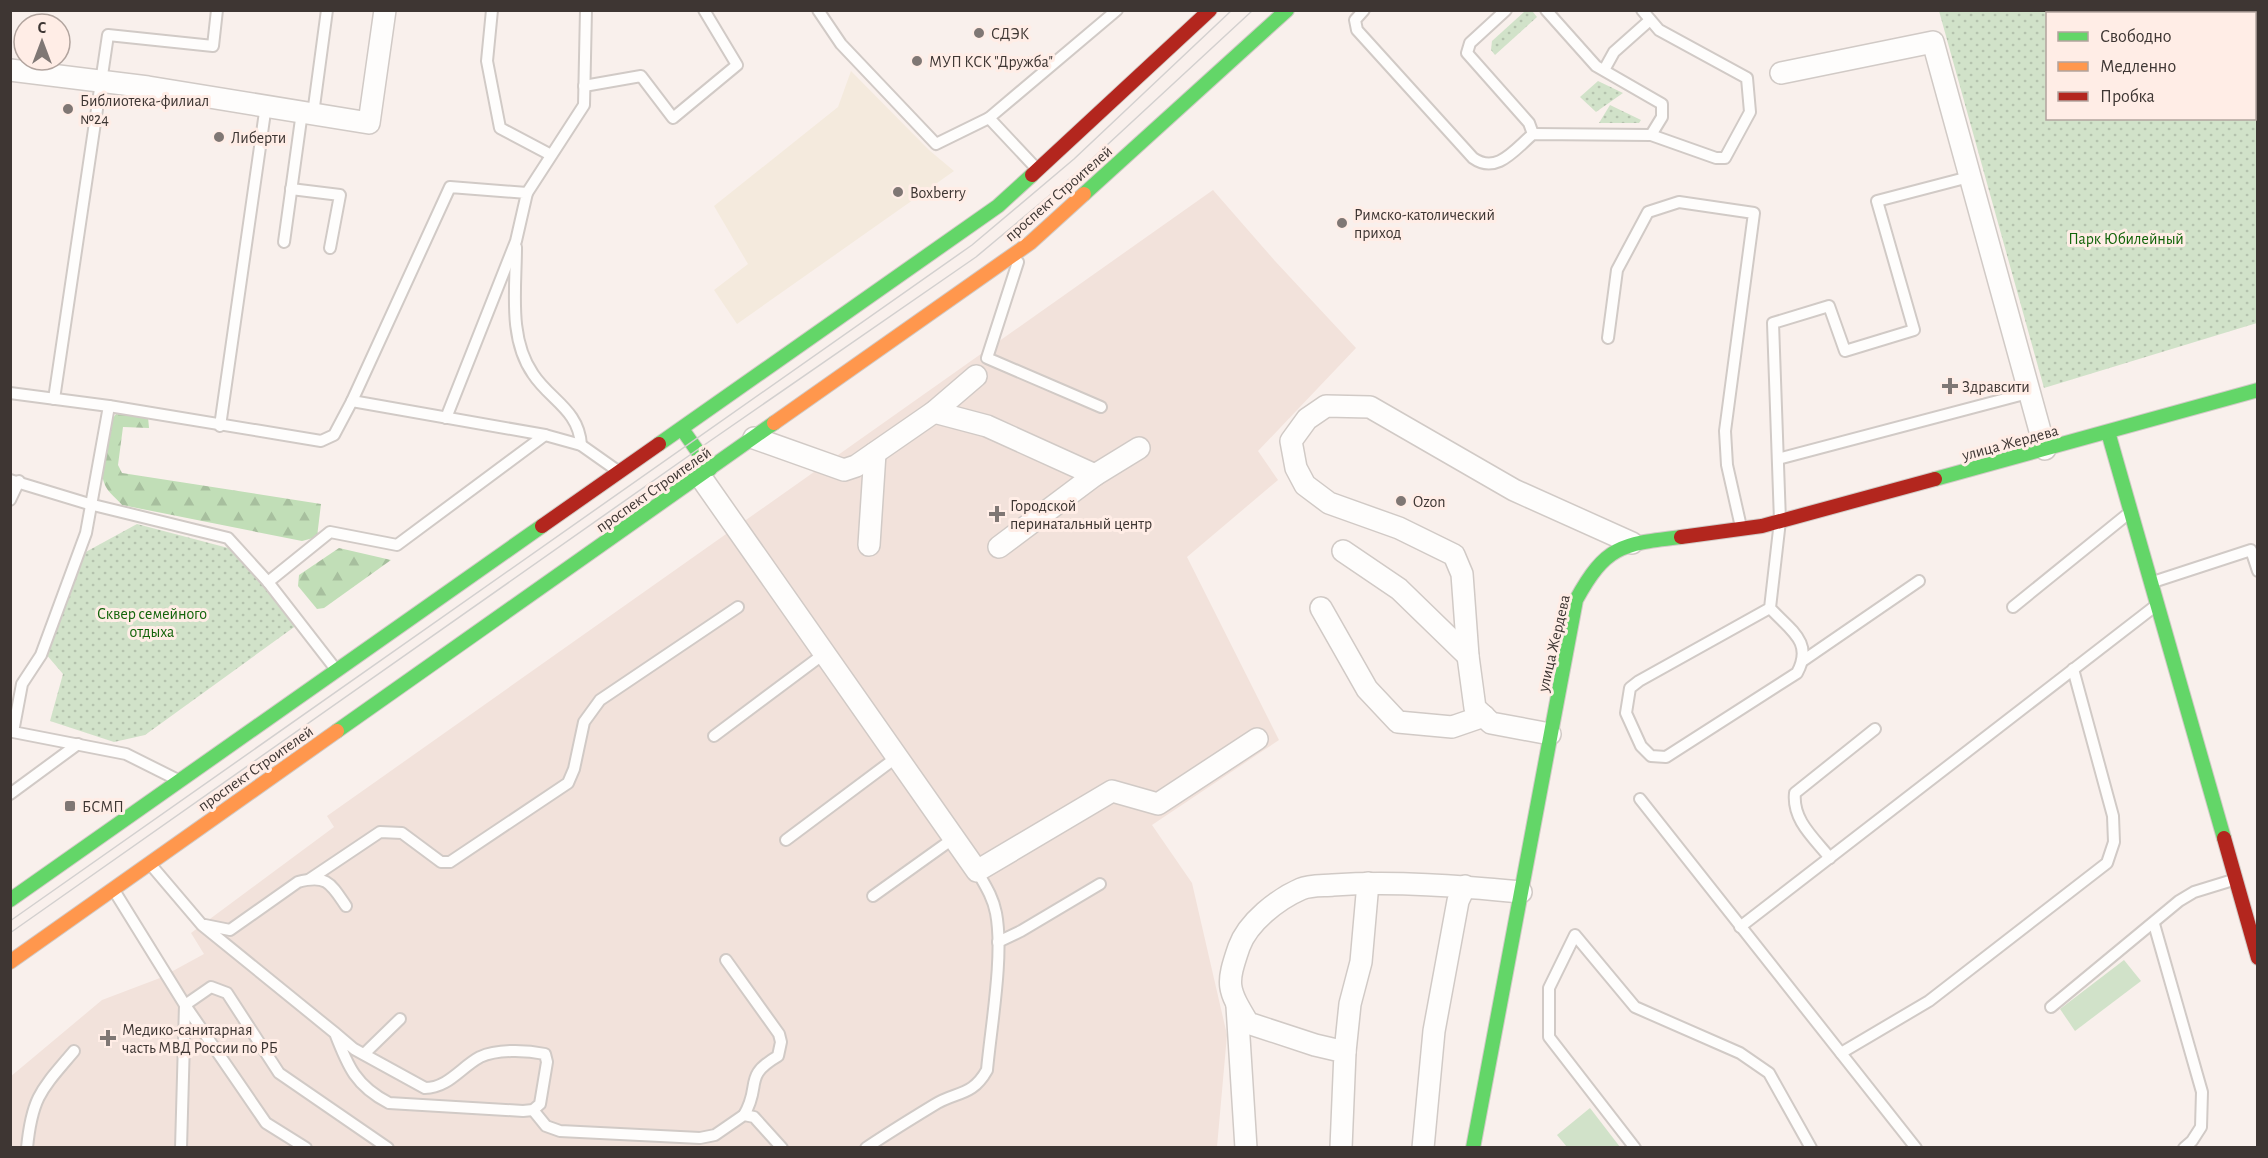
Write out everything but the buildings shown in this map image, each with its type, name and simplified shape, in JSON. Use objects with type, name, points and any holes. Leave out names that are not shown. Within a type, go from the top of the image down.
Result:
[{"type":"main road","name":"проспект Строителей","points":[[10,900],[182,782],[998,206],[1210,10]]},
{"type":"main road","name":"проспект Строителей","points":[[10,962],[1023,248],[1287,10]]},
{"type":"main road","name":"улица Жердева","points":[[1473,1148],[1576,600],[1590,574],[1606,556],[1632,543],[1742,530],[1780,521],[2258,390]]},
{"type":"main road","points":[[682,429],[705,473]]},
{"type":"main road","points":[[2108,432],[2258,958]]},
{"type":"street","points":[[10,70],[266,105],[369,123],[385,10]]},
{"type":"street","points":[[1780,73],[1933,42],[2045,449]]},
{"type":"street","points":[[754,438],[844,470],[856,466],[934,412],[976,376]]},
{"type":"street","points":[[1550,734],[1491,723],[1475,708],[1468,656],[1462,574],[1454,555],[1400,528],[1329,503],[1305,485],[1296,468],[1291,441],[1307,419],[1326,406],[1370,406],[1514,490],[1632,543]]},
{"type":"street","points":[[934,412],[987,426],[1095,475]]},
{"type":"street","points":[[999,547],[1095,475],[1138,448]]},
{"type":"street","points":[[869,545],[875,453]]},
{"type":"street","points":[[705,473],[825,654],[977,871],[1112,790],[1158,804],[1257,739]]},
{"type":"street","points":[[1343,551],[1400,589],[1468,656]]},
{"type":"street","points":[[1320,608],[1366,689],[1398,722],[1452,726],[1484,716]]},
{"type":"street","points":[[1345,1052],[1315,1045],[1248,1023],[1237,1005],[1228,980],[1241,943],[1251,925],[1303,888],[1368,883],[1465,886],[1521,892]]},
{"type":"street","points":[[1341,1148],[1345,1052],[1350,1004],[1361,962],[1368,883]]},
{"type":"street","points":[[1423,1148],[1434,1031],[1458,901],[1465,886]]},
{"type":"street","points":[[1237,1005],[1246,1148]]},
{"type":"lane","points":[[54,399],[108,35],[213,46],[217,10]]},
{"type":"lane","points":[[284,242],[291,189],[327,10]]},
{"type":"lane","points":[[492,10],[487,61],[500,128],[551,155]]},
{"type":"lane","points":[[446,418],[516,241],[527,193],[584,105],[586,10]]},
{"type":"lane","points":[[584,86],[640,76],[673,118],[737,64],[704,10]]},
{"type":"lane","points":[[818,10],[841,44],[936,144],[989,118],[1117,10]]},
{"type":"lane","points":[[1364,10],[1355,20],[1357,30],[1473,158],[1482,164],[1494,165],[1503,161],[1533,134],[1652,135],[1716,158],[1725,158],[1750,112],[1747,78],[1659,30],[1642,10]]},
{"type":"lane","points":[[1506,10],[1470,43],[1467,52],[1529,123],[1533,134]]},
{"type":"lane","points":[[1546,10],[1596,66],[1662,104],[1662,117],[1652,135]]},
{"type":"lane","points":[[1604,70],[1614,52],[1650,20]]},
{"type":"lane","points":[[220,426],[266,105]]},
{"type":"lane","points":[[989,118],[1037,170]]},
{"type":"lane","points":[[1804,660],[1803,645],[1770,608],[1780,521],[1773,323],[1829,306],[1845,351],[1914,330],[1877,201],[1969,177]]},
{"type":"lane","points":[[10,393],[109,406],[321,441],[334,435],[352,401],[450,187],[527,193]]},
{"type":"lane","points":[[291,189],[340,195],[330,248]]},
{"type":"lane","points":[[1608,338],[1617,270],[1648,212],[1679,202],[1754,213],[1725,431],[1727,465],[1742,530]]},
{"type":"lane","points":[[516,241],[515,318],[519,344],[532,374],[580,427],[581,445]]},
{"type":"lane","points":[[1023,248],[987,358],[1101,407]]},
{"type":"lane","points":[[1778,459],[2028,393]]},
{"type":"lane","points":[[352,401],[545,435],[581,445],[620,473]]},
{"type":"lane","points":[[109,406],[89,504],[86,533],[41,655],[22,684],[12,731],[126,754],[182,782]]},
{"type":"lane","points":[[268,582],[330,532],[397,545],[545,435]]},
{"type":"lane","points":[[10,500],[15,480],[89,504],[228,538],[268,582],[338,672]]},
{"type":"lane","points":[[2013,607],[2130,512]]},
{"type":"lane","points":[[2151,583],[2254,549],[2258,571]]},
{"type":"lane","points":[[1770,608],[1629,688],[1626,713],[1641,746],[1652,756],[1666,757],[1797,673],[1804,660],[1919,581]]},
{"type":"lane","points":[[1740,927],[2157,604]]},
{"type":"lane","points":[[310,879],[380,832],[402,833],[441,862],[450,862],[568,783],[574,769],[584,722],[600,700],[738,607]]},
{"type":"lane","points":[[714,736],[825,654]]},
{"type":"lane","points":[[1841,1053],[1929,1001],[2107,863],[2114,843],[2113,816],[2073,669]]},
{"type":"lane","points":[[1830,858],[1799,820],[1794,806],[1795,793],[1875,729]]},
{"type":"lane","points":[[10,794],[78,744]]},
{"type":"lane","points":[[786,840],[897,757]]},
{"type":"lane","points":[[1640,799],[1916,1148]]},
{"type":"lane","points":[[873,896],[954,838]]},
{"type":"lane","points":[[150,864],[202,924],[364,1054],[425,1088],[436,1088],[480,1057],[493,1053],[533,1051],[545,1054],[547,1062],[540,1104],[533,1110],[389,1103],[370,1093],[348,1068],[335,1033]]},
{"type":"lane","points":[[866,1148],[937,1102],[958,1096],[980,1084],[987,1070],[999,942],[991,894],[977,871]]},
{"type":"lane","points":[[202,924],[230,930],[298,882],[310,879],[323,879],[331,884],[346,906]]},
{"type":"lane","points":[[2051,1007],[2179,901],[2194,892],[2235,879]]},
{"type":"lane","points":[[999,942],[1100,884]]},
{"type":"lane","points":[[114,890],[185,1005],[266,1123],[306,1148]]},
{"type":"lane","points":[[2154,924],[2202,1092],[2203,1111],[2200,1127],[2192,1142],[2184,1148]]},
{"type":"lane","points":[[1635,1148],[1549,1037],[1549,988],[1575,935],[1635,1007],[1740,1053],[1769,1073],[1811,1148]]},
{"type":"lane","points":[[533,1110],[546,1126],[560,1131],[700,1138],[715,1135],[744,1115],[751,1103],[755,1076],[761,1066],[778,1056],[781,1042],[779,1034],[726,960]]},
{"type":"lane","points":[[185,1005],[211,987],[220,988],[227,993],[279,1073],[388,1148]]},
{"type":"lane","points":[[181,1148],[185,1005]]},
{"type":"lane","points":[[364,1054],[400,1019]]},
{"type":"lane","points":[[27,1148],[30,1118],[39,1092],[74,1051]]},
{"type":"lane","points":[[429,1106],[430,1088]]},
{"type":"lane","points":[[744,1115],[754,1117],[782,1148]]},
{"type":"shaded area","points":[[851,71],[929,150],[954,171],[737,324],[714,290],[748,264],[714,206],[838,107]]},
{"type":"shaded area","points":[[1213,190],[1356,348],[1258,451],[1278,480],[1187,557],[1279,740],[1152,825],[1192,883],[1227,1035],[1217,1147],[11,1147],[10,1077],[102,1000],[160,978],[204,954],[191,933],[334,827],[327,816]]},
{"type":"green space","name":"Парк Юбилейный","points":[[1939,11],[2257,11],[2257,323],[2044,388]]},
{"type":"green space","points":[[1524,12],[1533,12],[1537,17],[1495,55],[1491,50],[1492,41]]},
{"type":"green space","points":[[1598,81],[1623,93],[1596,112],[1580,97]]},
{"type":"green space","points":[[1610,105],[1641,120],[1639,123],[1599,123]]},
{"type":"green space","points":[[116,414],[148,417],[149,428],[123,427],[118,465],[122,473],[321,504],[317,537],[302,541],[122,505],[106,487],[102,470],[105,439]]},
{"type":"green space","name":"Сквер семейного отдыха","points":[[137,524],[232,549],[297,625],[145,735],[114,742],[50,721],[63,674],[45,653],[82,554]]},
{"type":"green space","points":[[339,548],[391,560],[324,608],[317,609],[298,586],[299,575]]},
{"type":"green space","points":[[2124,960],[2141,981],[2075,1031],[2060,1009]]},
{"type":"green space","points":[[1590,1108],[1620,1147],[1567,1147],[1557,1135]]},
{"type":"tram line","points":[[10,921],[972,245],[1074,159],[1232,10]]},
{"type":"tram line","points":[[10,933],[697,450],[976,257],[1080,170],[1253,10]]},
{"type":"traffic: fast","points":[[1084,194],[1287,10]]},
{"type":"traffic: fast","points":[[659,444],[998,206],[1032,175]]},
{"type":"traffic: fast","points":[[1935,479],[2258,390]]},
{"type":"traffic: fast","points":[[337,731],[774,423]]},
{"type":"traffic: fast","points":[[682,429],[710,469]]},
{"type":"traffic: fast","points":[[2108,432],[2224,838]]},
{"type":"traffic: fast","points":[[10,900],[542,526]]},
{"type":"traffic: fast","points":[[1473,1148],[1576,600],[1597,568],[1618,550],[1644,542],[1681,537]]},
{"type":"traffic: slow","points":[[774,423],[1030,243],[1084,194]]},
{"type":"traffic: slow","points":[[10,962],[337,731]]},
{"type":"traffic: jam","points":[[1032,175],[1210,10]]},
{"type":"traffic: jam","points":[[542,526],[659,444]]},
{"type":"traffic: jam","points":[[1681,537],[1762,526],[1935,479]]},
{"type":"traffic: jam","points":[[2224,838],[2258,958]]},
{"type":"place","name":"СДЭК","points":[[979,33]]},
{"type":"place","name":"МУП КСК \"Дружба\"","points":[[917,61]]},
{"type":"place","name":"Библиотека-филиал №24","points":[[68,109]]},
{"type":"place","name":"Либерти","points":[[219,137]]},
{"type":"place","name":"Boxberry","points":[[898,192]]},
{"type":"place","name":"Римско-католический приход","points":[[1342,223]]},
{"type":"place","name":"Здравсити","points":[[1950,386]]},
{"type":"place","name":"Ozon","points":[[1401,501]]},
{"type":"place","name":"Городской перинатальный центр","points":[[997,514]]},
{"type":"place","name":"БСМП","points":[[70,806]]},
{"type":"place","name":"Медико-санитарная часть МВД России по РБ","points":[[108,1038]]}]
